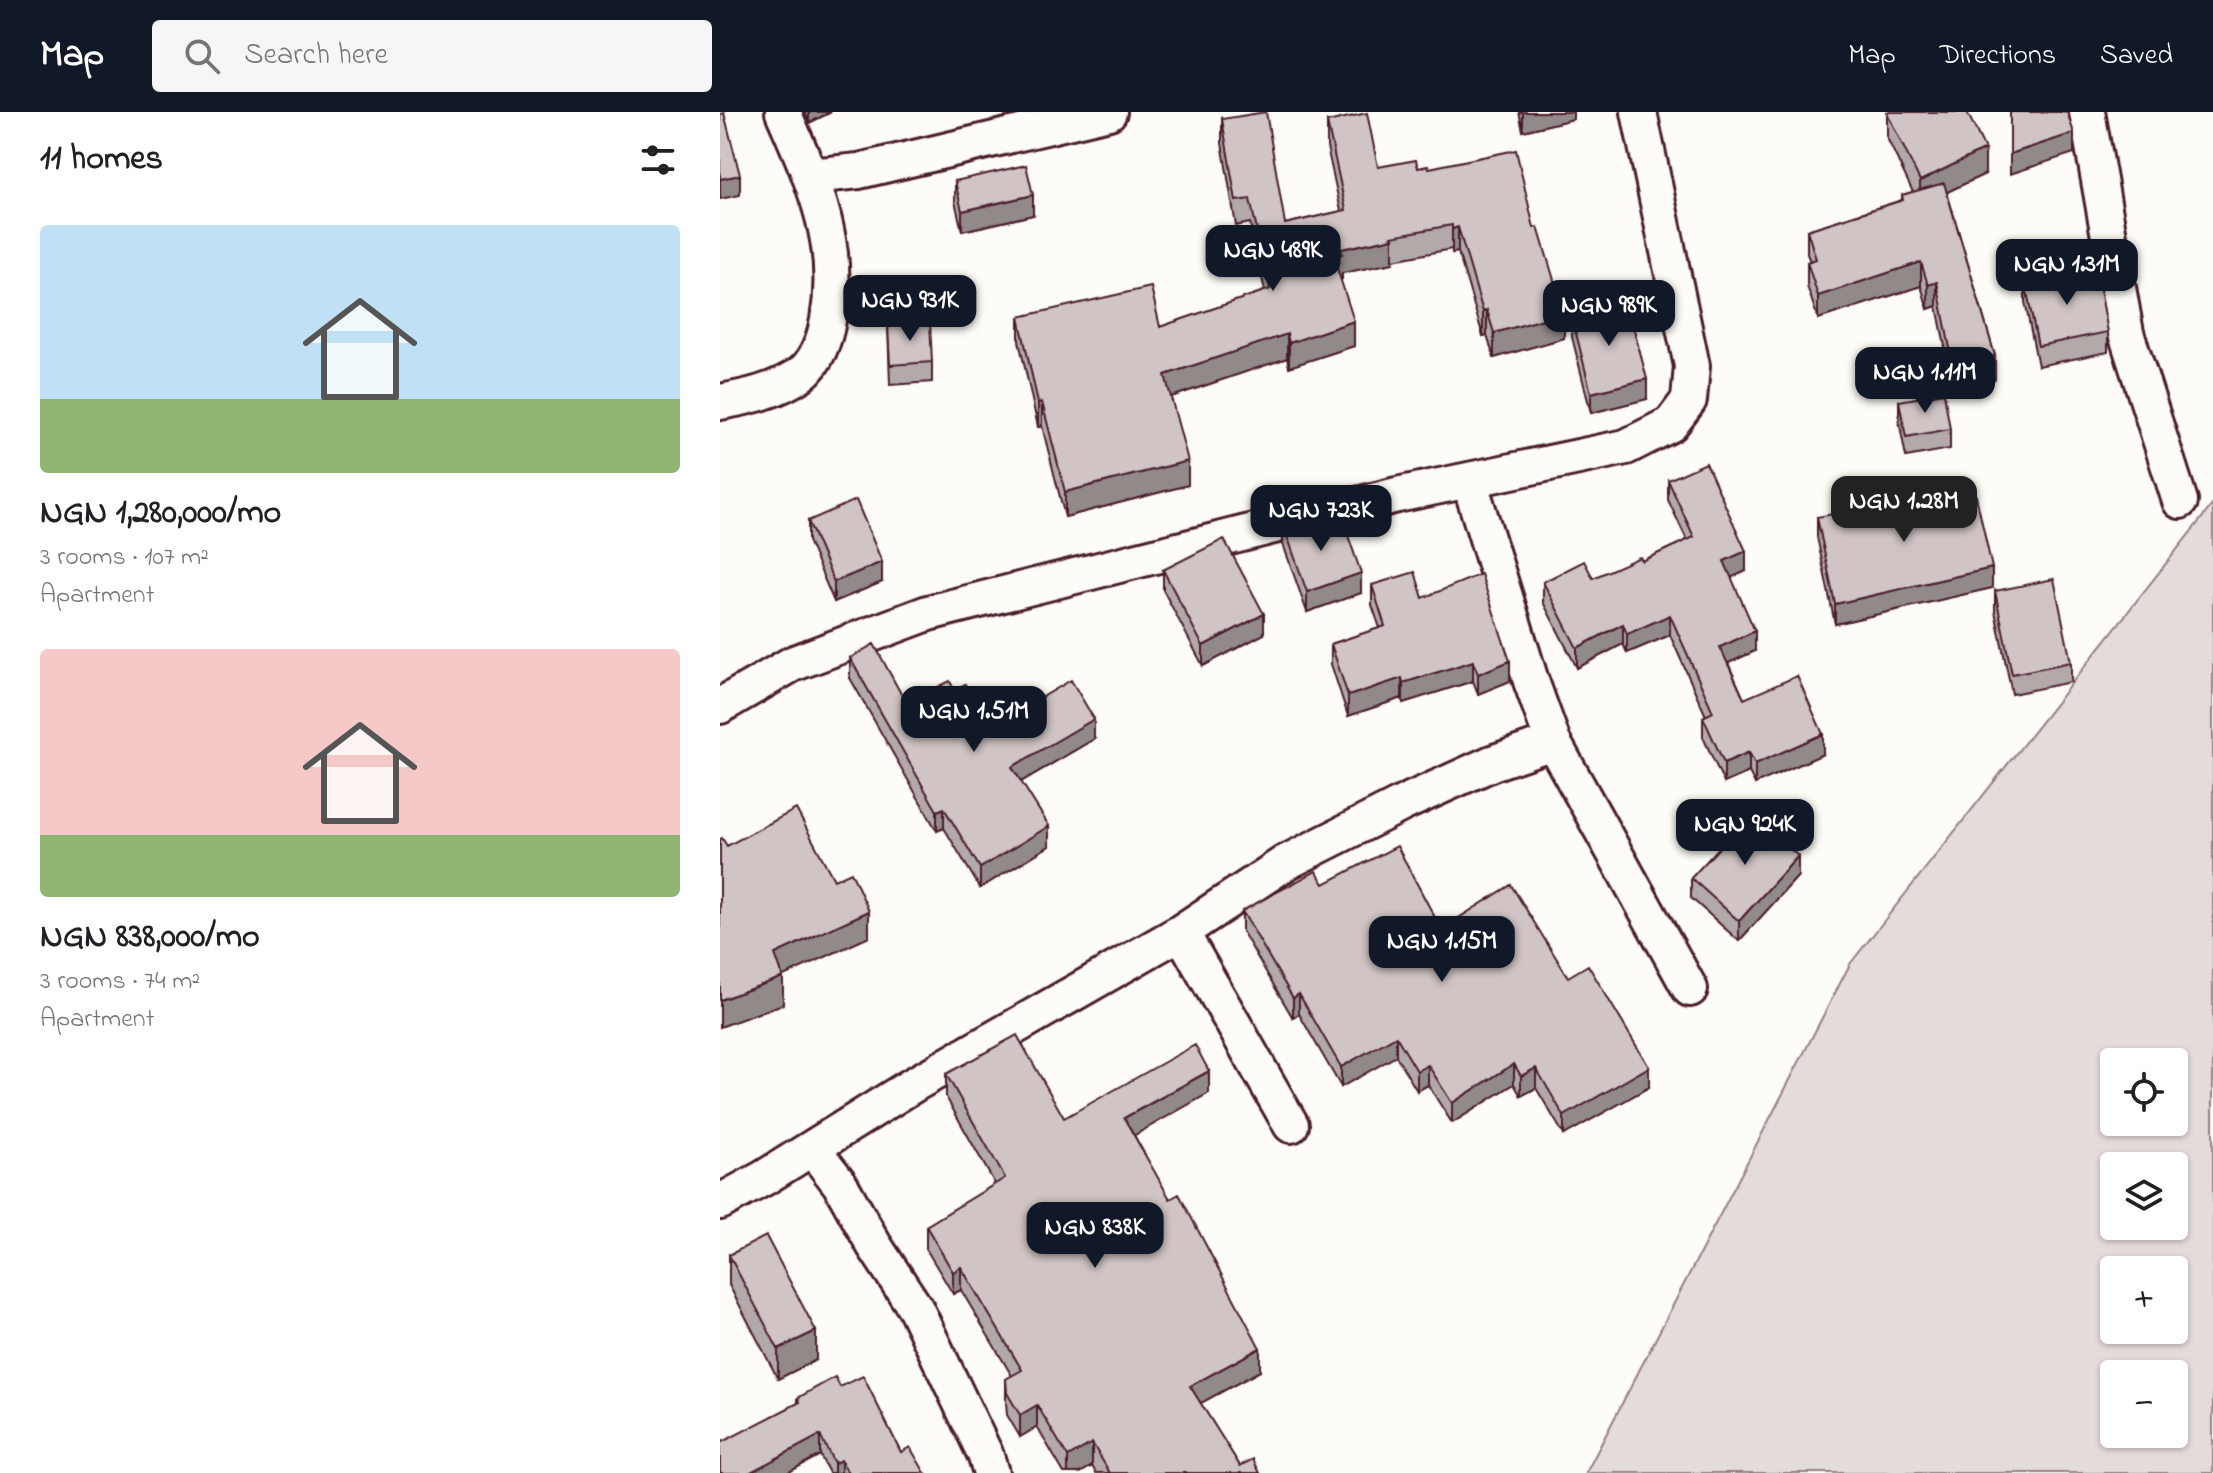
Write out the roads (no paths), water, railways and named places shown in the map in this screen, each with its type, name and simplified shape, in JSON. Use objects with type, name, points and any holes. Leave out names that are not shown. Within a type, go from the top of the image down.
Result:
[{"type":"street","points":[[720,402],[761,395],[803,372],[824,340],[833,291],[827,224],[811,176],[783,112]]},
{"type":"street","points":[[811,176],[859,171],[1109,112]]},
{"type":"street","points":[[720,706],[792,664],[928,613],[1397,495],[1626,447],[1671,424],[1689,400],[1692,366],[1639,112]]},
{"type":"street","points":[[2087,112],[2126,333],[2180,501]]},
{"type":"street","points":[[1469,480],[1553,742],[1690,989]]},
{"type":"street","points":[[720,1202],[913,1085],[1181,932],[1285,863],[1492,763],[1553,742]]},
{"type":"street","points":[[1181,932],[1291,1125]]},
{"type":"street","points":[[812,1148],[840,1184],[874,1245],[916,1309],[986,1456],[991,1473]]}]
